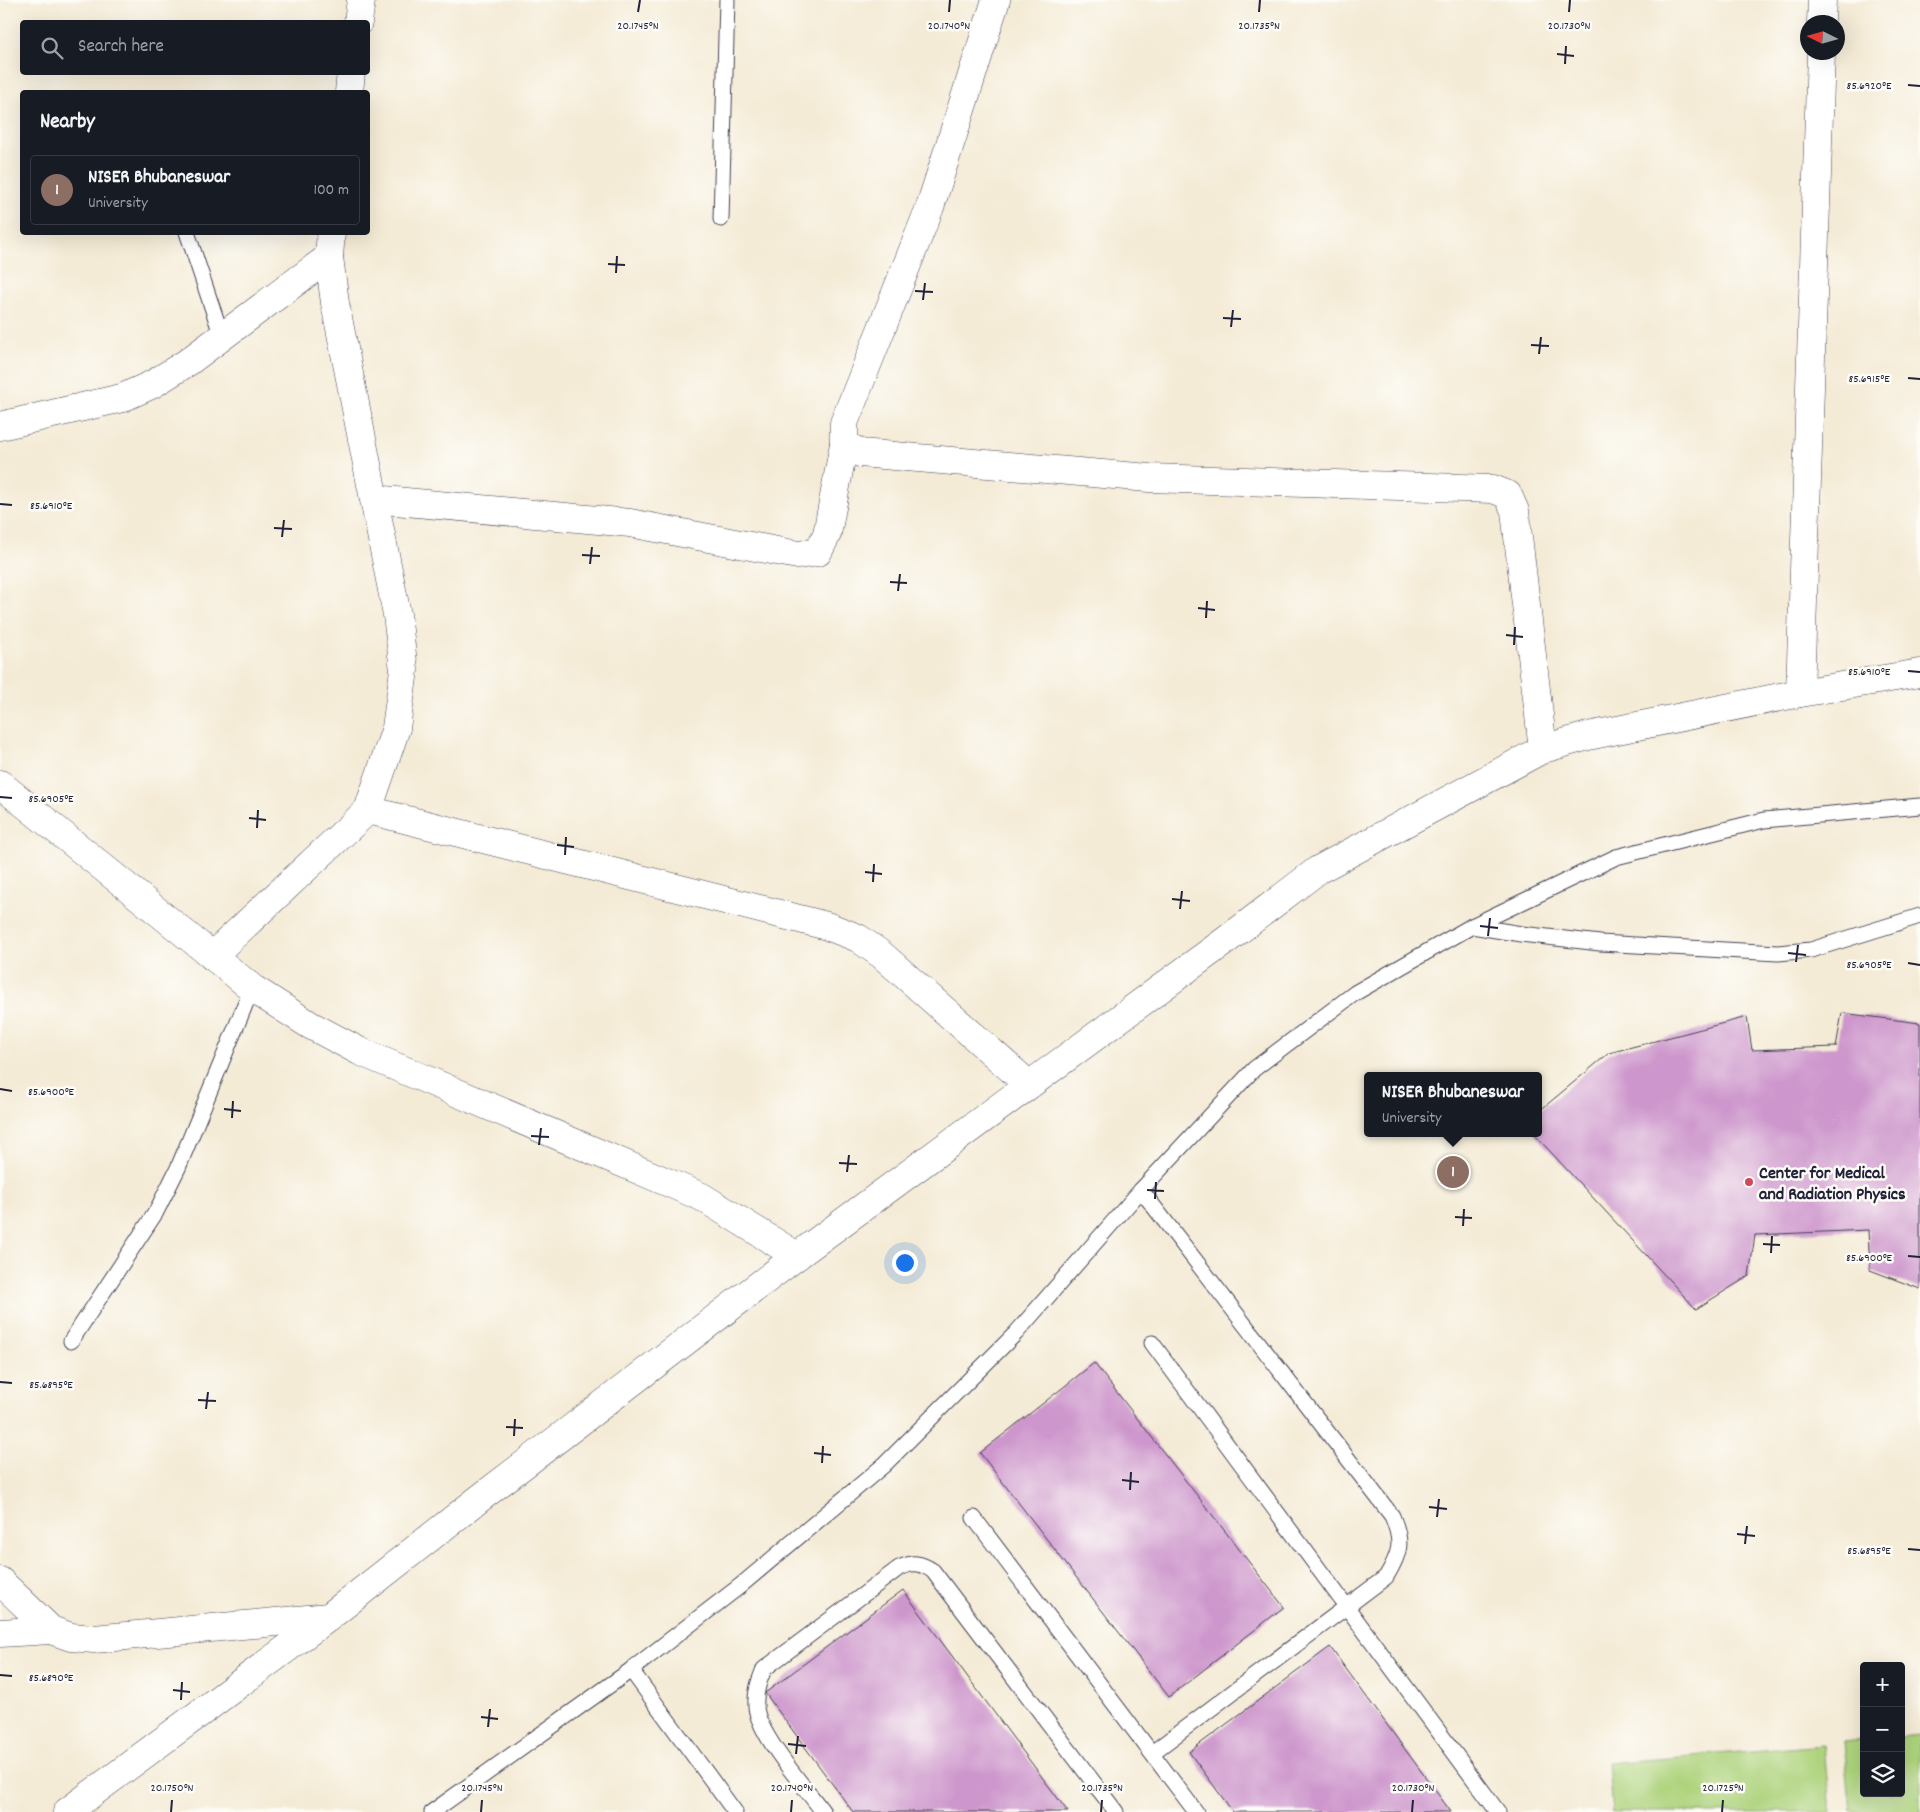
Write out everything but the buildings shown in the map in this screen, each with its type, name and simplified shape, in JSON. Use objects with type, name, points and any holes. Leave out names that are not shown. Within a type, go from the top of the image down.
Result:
[{"type":"street","points":[[358,20],[361,0]]},
{"type":"street","points":[[374,499],[630,522],[798,555],[818,552],[827,534],[844,444],[844,424],[930,207],[996,0]]},
{"type":"street","points":[[1821,15],[1822,0]]},
{"type":"street","points":[[1800,693],[1820,60]]},
{"type":"street","points":[[349,90],[352,75]]},
{"type":"street","points":[[0,426],[122,398],[160,379],[222,337],[330,244]]},
{"type":"street","points":[[212,956],[368,810],[396,728],[404,670],[397,615],[334,303],[330,244]]},
{"type":"street","points":[[844,444],[860,453],[1149,478],[1492,489],[1508,495],[1516,511],[1543,749]]},
{"type":"street","points":[[67,1812],[329,1617],[486,1493],[797,1256],[1028,1084],[1225,941],[1318,870],[1543,749],[1588,736],[1800,693],[1920,673]]},
{"type":"street","points":[[0,784],[252,988],[310,1025],[359,1050],[702,1196],[797,1256]]},
{"type":"street","points":[[368,810],[827,926],[858,938],[882,955],[1028,1084]]},
{"type":"street","points":[[0,1581],[51,1630],[71,1638],[94,1639],[329,1617]]},
{"type":"street","points":[[0,1633],[51,1630]]},
{"type":"lane","points":[[721,219],[727,0]]},
{"type":"lane","points":[[187,235],[222,337]]},
{"type":"lane","points":[[432,1812],[630,1670],[740,1586],[884,1466],[1016,1333],[1142,1190],[1254,1069],[1355,993],[1472,926],[1616,856],[1764,820],[1920,806]]},
{"type":"lane","points":[[1472,926],[1600,943],[1778,953],[1811,950],[1920,916]]},
{"type":"lane","points":[[71,1340],[156,1212],[178,1168],[252,988]]},
{"type":"lane","points":[[1142,1190],[1392,1516],[1400,1536],[1397,1558],[1386,1577],[1152,1753]]},
{"type":"lane","points":[[1152,1342],[1498,1812]]},
{"type":"lane","points":[[974,1518],[1196,1812]]},
{"type":"lane","points":[[823,1812],[764,1731],[756,1707],[757,1686],[764,1669],[899,1568],[911,1563],[923,1564],[933,1571],[1116,1812]]},
{"type":"lane","points":[[630,1670],[735,1812]]},
{"type":"green space","points":[[1920,1735],[1920,1812],[1851,1812],[1844,1742],[1860,1740],[1860,1797],[1905,1797],[1905,1737]]},
{"type":"green space","points":[[1824,1745],[1830,1812],[1612,1812],[1608,1763]]},
{"type":"place","name":"NISER Bhubaneswar","points":[[1453,1172]]},
{"type":"place","name":"Center for Medical and Radiation Physics","points":[[1749,1182]]}]
